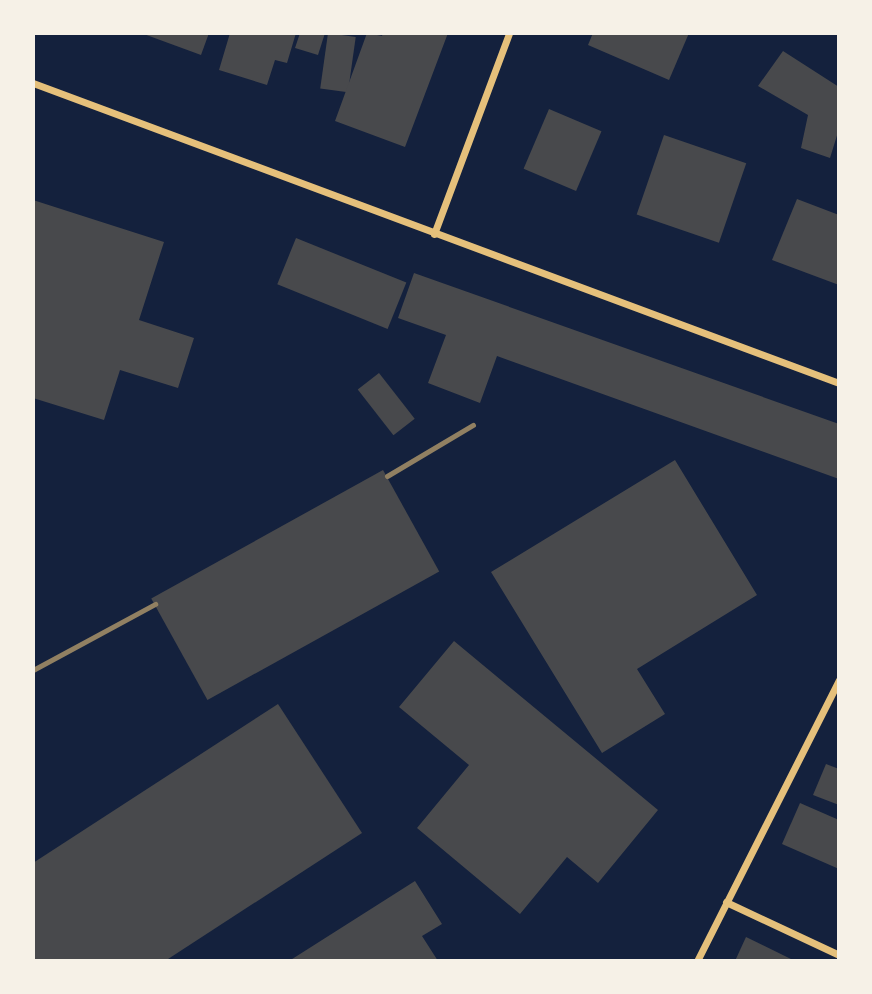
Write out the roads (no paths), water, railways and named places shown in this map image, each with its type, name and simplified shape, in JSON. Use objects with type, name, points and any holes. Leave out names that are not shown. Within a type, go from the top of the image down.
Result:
[{"type":"street","points":[[434,234],[509,33]]},
{"type":"street","points":[[33,83],[839,383]]},
{"type":"street","points":[[697,961],[839,680]]},
{"type":"street","points":[[726,902],[839,955]]},
{"type":"railway","points":[[387,476],[473,425]]},
{"type":"railway","points":[[33,670],[155,604]]}]
